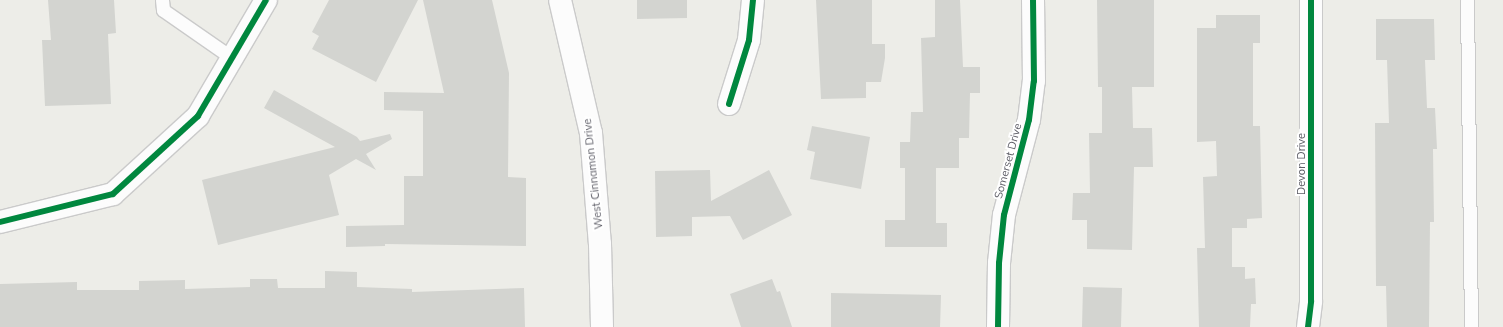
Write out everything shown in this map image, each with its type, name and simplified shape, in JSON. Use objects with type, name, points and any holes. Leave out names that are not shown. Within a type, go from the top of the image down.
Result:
[{"type":"street","points":[[6,220],[113,194],[198,116],[266,0]]},
{"type":"street","name":"West Cinnamon Drive","points":[[560,0],[590,133],[600,244],[602,327]]},
{"type":"street","points":[[729,104],[749,40],[753,0]]},
{"type":"street","name":"Somerset Drive","points":[[998,327],[999,257],[1004,215],[1029,120],[1034,81],[1033,0]]},
{"type":"street","name":"Devon Drive","points":[[1308,327],[1310,302],[1311,0]]},
{"type":"lane","points":[[162,0],[163,10],[232,58]]},
{"type":"lane","points":[[1467,0],[1471,327]]},
{"type":"building","points":[[48,0],[114,0],[116,33],[108,34],[111,104],[45,106],[42,40],[51,40]]},
{"type":"building","points":[[329,0],[418,0],[376,82],[312,49],[319,36],[312,32]]},
{"type":"building","points":[[423,0],[492,0],[509,73],[508,177],[526,178],[526,246],[385,244],[385,246],[346,247],[346,226],[404,225],[404,176],[423,176],[423,111],[384,110],[384,92],[444,93]]},
{"type":"building","points":[[637,0],[687,0],[687,18],[637,19]]},
{"type":"building","points":[[816,0],[872,0],[872,44],[885,44],[885,58],[881,82],[866,82],[866,98],[821,99]]},
{"type":"building","points":[[935,0],[960,0],[963,67],[980,67],[980,93],[970,93],[969,138],[959,138],[959,168],[936,168],[936,223],[947,223],[947,247],[885,247],[885,220],[905,220],[905,168],[900,168],[900,142],[910,142],[911,112],[923,112],[921,38],[935,37]]},
{"type":"building","points":[[1097,0],[1154,0],[1154,87],[1132,87],[1133,128],[1152,128],[1153,167],[1134,167],[1132,250],[1087,249],[1087,220],[1072,220],[1073,193],[1090,193],[1089,133],[1102,133],[1102,87],[1098,87]]},
{"type":"building","points":[[1216,15],[1260,15],[1260,43],[1253,43],[1253,126],[1260,126],[1262,218],[1247,219],[1247,228],[1232,228],[1232,267],[1245,267],[1245,279],[1255,278],[1256,304],[1251,304],[1250,327],[1199,327],[1197,248],[1205,248],[1203,177],[1217,176],[1216,141],[1197,142],[1197,28],[1216,28]]},
{"type":"building","points":[[1376,19],[1434,19],[1435,60],[1425,60],[1427,108],[1435,108],[1437,149],[1433,149],[1434,222],[1430,222],[1429,327],[1387,327],[1386,286],[1376,286],[1375,123],[1389,123],[1387,60],[1376,60]]},
{"type":"building","points":[[274,90],[357,137],[360,141],[390,134],[392,139],[366,154],[376,170],[356,159],[329,175],[339,215],[218,245],[202,180],[335,147],[264,108]]},
{"type":"building","points":[[812,126],[870,137],[861,189],[810,179],[815,152],[807,150]]},
{"type":"building","points":[[710,170],[711,201],[769,170],[792,215],[743,240],[730,216],[692,217],[692,236],[656,237],[655,171]]},
{"type":"building","points":[[325,271],[357,272],[357,287],[412,289],[412,292],[524,288],[525,327],[0,327],[0,284],[77,282],[77,290],[139,290],[139,281],[185,280],[185,289],[250,287],[250,279],[277,279],[278,288],[325,288]]},
{"type":"building","points":[[772,279],[777,292],[780,291],[792,327],[741,327],[730,294]]},
{"type":"building","points":[[1083,287],[1122,288],[1121,327],[1082,327]]},
{"type":"building","points":[[831,293],[941,295],[940,327],[831,327]]},
{"type":"cycle path","points":[[0,222],[113,194],[198,116],[266,0]]},
{"type":"cycle path","points":[[729,104],[749,40],[753,0]]},
{"type":"cycle path","points":[[998,327],[999,263],[1004,215],[1029,120],[1034,81],[1033,0]]},
{"type":"cycle path","points":[[1308,327],[1311,301],[1311,0]]}]
